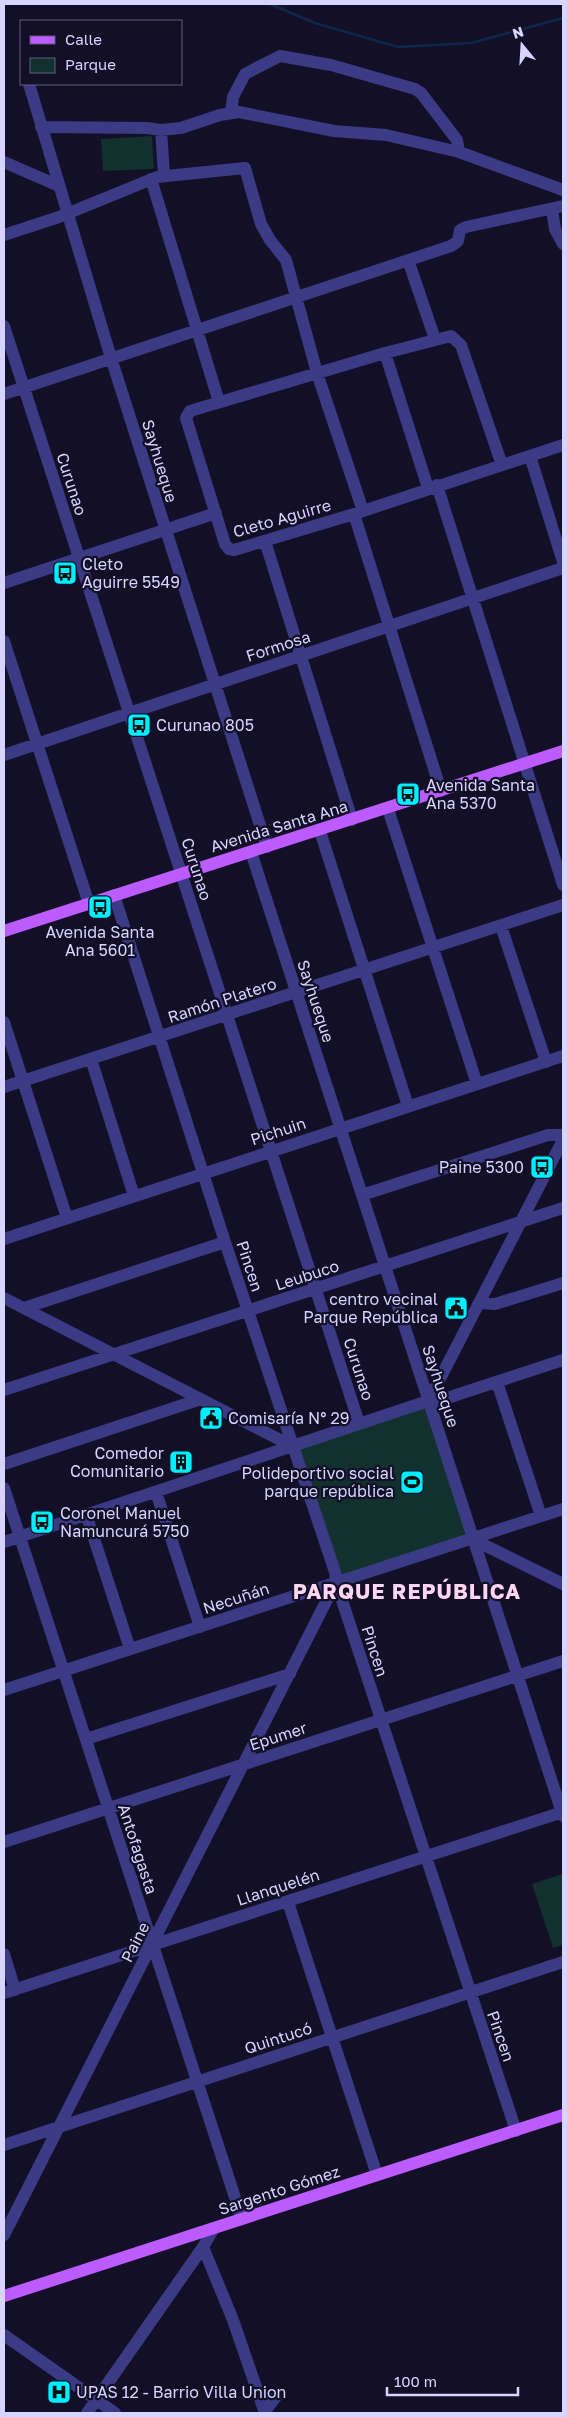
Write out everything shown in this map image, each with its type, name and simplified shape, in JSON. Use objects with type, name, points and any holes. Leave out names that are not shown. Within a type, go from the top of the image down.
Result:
[{"type":"main road","name":"Avenida Santa Ana","points":[[4,931],[320,831],[563,751]]},
{"type":"main road","name":"Sargento Gómez","points":[[4,2296],[563,2115]]},
{"type":"street","points":[[231,112],[233,97],[245,74],[250,69],[280,56],[300,59],[415,89],[421,93],[457,140],[459,152]]},
{"type":"street","name":"Sayhueque","points":[[29,85],[111,358],[267,847]]},
{"type":"street","points":[[42,127],[147,128],[161,130],[181,128],[231,112],[334,131],[382,134],[459,152],[563,190]]},
{"type":"street","points":[[161,130],[164,175]]},
{"type":"street","points":[[4,162],[59,186]]},
{"type":"street","points":[[4,235],[67,213],[164,175],[241,168],[247,171],[259,216],[266,233],[286,260],[358,513],[388,628],[441,791]]},
{"type":"street","points":[[151,179],[219,402]]},
{"type":"street","points":[[4,394],[451,246],[458,241],[460,230],[466,227],[528,212],[557,208],[556,229],[563,244]]},
{"type":"street","points":[[408,260],[435,339]]},
{"type":"street","name":"Curunao","points":[[4,326],[359,1423]]},
{"type":"street","points":[[216,513],[186,418],[190,412],[385,353],[450,336],[461,345],[502,465]]},
{"type":"street","points":[[385,353],[474,598],[563,885]]},
{"type":"street","name":"Cleto Aguirre","points":[[4,583],[216,513],[229,549],[234,550],[358,513],[563,445]]},
{"type":"street","points":[[530,456],[563,562]]},
{"type":"street","points":[[265,541],[352,820]]},
{"type":"street","name":"Formosa","points":[[4,755],[563,568]]},
{"type":"street","points":[[4,641],[89,904]]},
{"type":"street","points":[[388,809],[477,1084]]},
{"type":"street","points":[[320,831],[408,1106]]},
{"type":"street","name":"Sayhueque","points":[[251,852],[429,1400],[472,1539],[563,1814]]},
{"type":"street","name":"Pincen","points":[[114,895],[225,1242],[335,1572],[336,1582],[380,1719],[516,2130]]},
{"type":"street","name":"Ramón Platero","points":[[4,1087],[563,905]]},
{"type":"street","points":[[501,926],[546,1062]]},
{"type":"street","points":[[4,1022],[67,1218]]},
{"type":"street","name":"Pichuin","points":[[4,1238],[563,1056]]},
{"type":"street","points":[[90,1059],[134,1196]]},
{"type":"street","points":[[362,1196],[548,1135],[563,1135]]},
{"type":"street","points":[[429,1400],[481,1303],[563,1140]]},
{"type":"street","name":"Leubuco","points":[[4,1390],[563,1208]]},
{"type":"street","points":[[24,1308],[225,1242]]},
{"type":"street","points":[[481,1303],[495,1304],[563,1282]]},
{"type":"street","points":[[4,1298],[111,1355],[292,1446]]},
{"type":"street","points":[[4,1542],[429,1400],[441,1400],[563,1360]]},
{"type":"street","points":[[497,1382],[541,1516]]},
{"type":"street","points":[[4,1464],[201,1399]]},
{"type":"street","name":"Antofagasta","points":[[4,1488],[242,2219]]},
{"type":"street","points":[[156,1492],[200,1626]]},
{"type":"street","name":"Necuñán","points":[[4,1690],[563,1509]]},
{"type":"street","points":[[86,1514],[130,1649]]},
{"type":"street","points":[[472,1539],[563,1584]]},
{"type":"street","name":"Paine","points":[[4,2235],[336,1582]]},
{"type":"street","name":"Epumer","points":[[4,1842],[563,1661]]},
{"type":"street","points":[[86,1739],[290,1674]]},
{"type":"street","name":"Llanquelén","points":[[9,1991],[426,1856],[563,1814]]},
{"type":"street","points":[[288,1902],[377,2175]]},
{"type":"street","points":[[4,1954],[9,1991]]},
{"type":"street","name":"Quintucó","points":[[4,2145],[563,1962]]},
{"type":"street","points":[[87,2413],[203,2247],[214,2228]]},
{"type":"street","points":[[203,2247],[233,2320],[265,2413]]},
{"type":"street","points":[[4,2335],[115,2413]]},
{"type":"street","points":[[265,2413],[278,2394]]},
{"type":"green space","points":[[152,136],[154,169],[103,171],[101,139]]},
{"type":"green space","points":[[429,1400],[472,1539],[343,1580],[292,1446]]},
{"type":"green space","points":[[563,1874],[563,1945],[553,1948],[532,1884]]},
{"type":"waterway","points":[[270,4],[315,23],[398,47],[471,43],[563,18]]},
{"type":"place","name":"Cleto Aguirre 5549","points":[[65,573]]},
{"type":"place","name":"Curunao 805","points":[[139,725]]},
{"type":"place","name":"Avenida Santa Ana 5370","points":[[408,794]]},
{"type":"place","name":"Avenida Santa Ana 5601","points":[[100,907]]},
{"type":"place","name":"Paine 5300","points":[[542,1167]]},
{"type":"place","name":"centro vecinal Parque República","points":[[456,1308]]},
{"type":"place","name":"Comisaría N° 29","points":[[211,1418]]},
{"type":"place","name":"Comedor Comunitario","points":[[181,1462]]},
{"type":"place","name":"Polideportivo social parque república","points":[[412,1482]]},
{"type":"place","name":"Coronel Manuel Namuncurá 5750","points":[[42,1522]]},
{"type":"place","name":"UPAS 12 - Barrio Villa Union","points":[[59,2392]]},
{"type":"district","name":"PARQUE REPÚBLICA","points":[[407,1591]]}]
